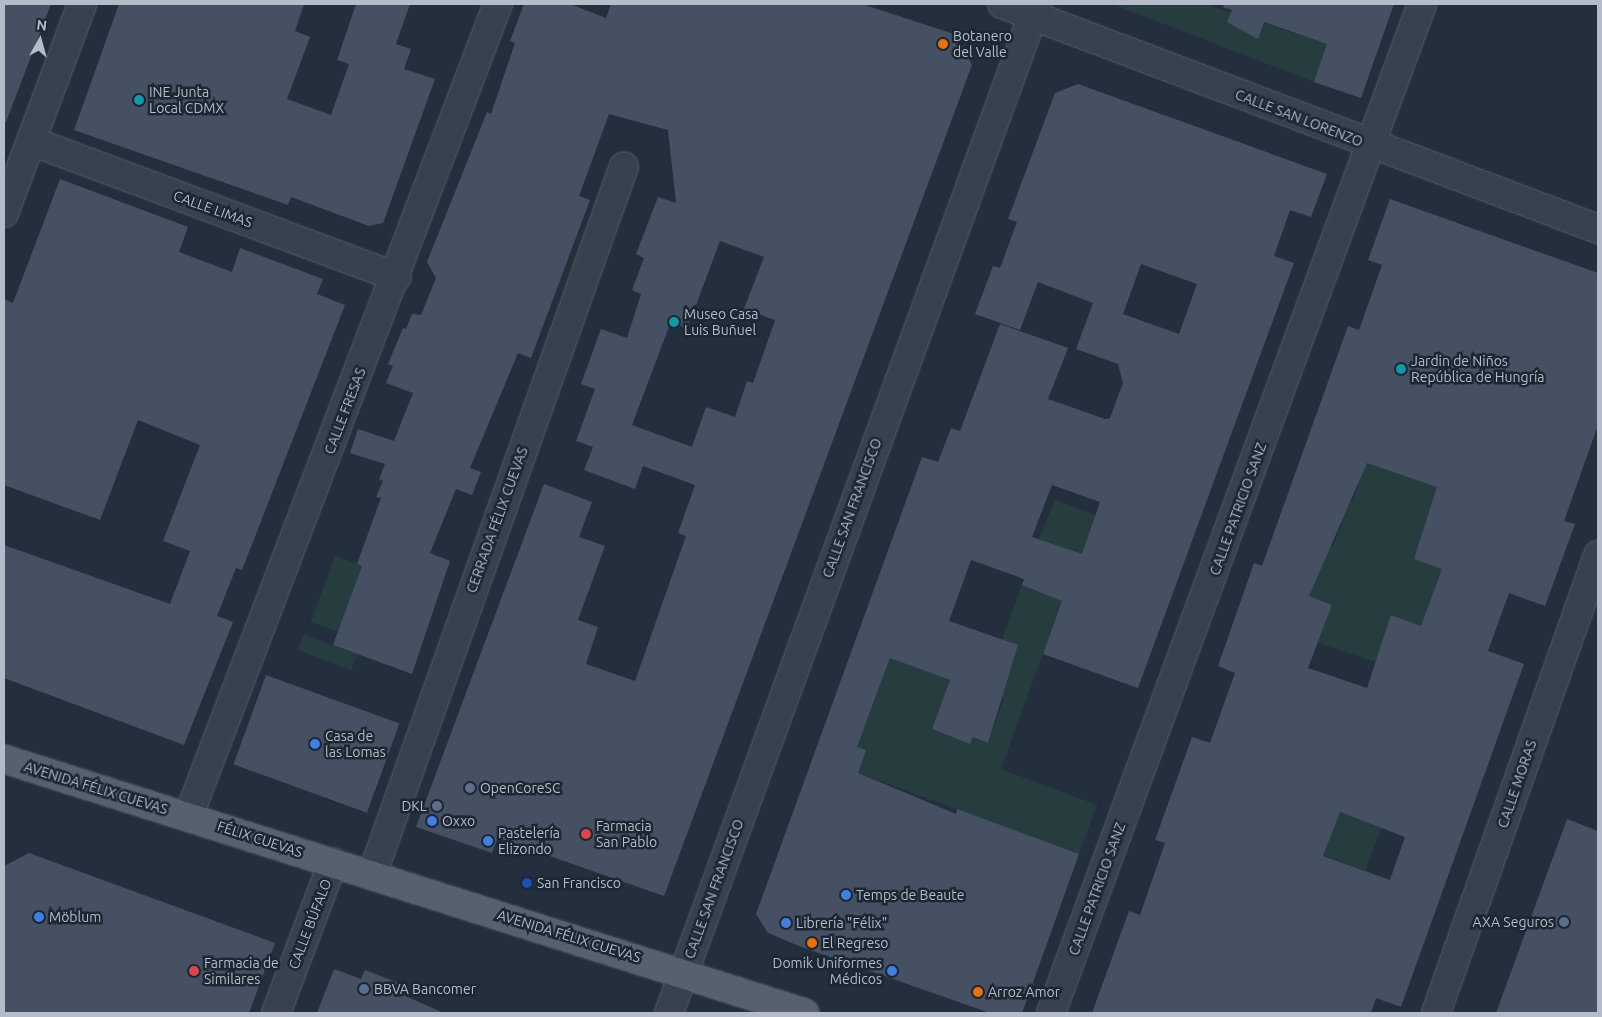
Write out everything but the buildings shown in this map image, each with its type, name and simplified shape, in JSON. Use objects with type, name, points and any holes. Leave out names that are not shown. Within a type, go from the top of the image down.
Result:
[{"type":"main road","name":"AVENIDA FÉLIX CUEVAS","points":[[4,759],[188,816]]},
{"type":"main road","name":"FÉLIX CUEVAS","points":[[188,816],[333,862]]},
{"type":"main road","name":"AVENIDA FÉLIX CUEVAS","points":[[333,862],[684,972],[805,1013]]},
{"type":"street","points":[[4,213],[82,4]]},
{"type":"street","name":"CALLE FRESAS","points":[[188,816],[396,277],[498,4]]},
{"type":"street","name":"CALLE SAN LORENZO","points":[[1002,4],[1034,9],[1372,146],[1598,229]]},
{"type":"street","name":"CALLE PATRICIO SANZ","points":[[1051,1013],[1372,146],[1422,4]]},
{"type":"street","name":"CALLE SAN FRANCISCO","points":[[669,1013],[1034,9]]},
{"type":"street","name":"CALLE LIMAS","points":[[31,140],[396,277]]},
{"type":"street","name":"CERRADA FÉLIX CUEVAS","points":[[372,875],[624,166]]},
{"type":"street","name":"CALLE MORAS","points":[[1436,1013],[1598,555]]},
{"type":"street","name":"CALLE BÚFALO","points":[[276,1013],[333,862]]},
{"type":"green space","points":[[1112,4],[1205,4],[1328,44],[1314,82]]},
{"type":"green space","points":[[1308,442],[1437,476],[1442,569],[1421,626],[1376,662],[1318,643],[1332,605],[1309,596],[1322,562],[1323,543],[1333,547],[1342,523],[1336,520],[1344,499],[1352,502],[1359,485],[1300,463]]},
{"type":"green space","points":[[1055,500],[1095,515],[1099,532],[1062,601],[1001,769],[1097,805],[1079,854],[858,773],[836,739],[868,719],[890,658],[950,680],[932,729],[970,744],[973,737],[988,743],[1004,698],[999,695],[1002,640],[1022,585],[1040,592],[1054,555],[1035,548]]},
{"type":"green space","points":[[335,556],[362,566],[338,632],[311,622]]},
{"type":"green space","points":[[304,634],[357,654],[351,670],[298,650]]},
{"type":"green space","points":[[1339,812],[1381,827],[1366,871],[1323,855]]},
{"type":"place","name":"Botanero del Valle","points":[[943,44]]},
{"type":"place","name":"INE Junta Local CDMX","points":[[139,100]]},
{"type":"place","name":"Museo Casa Luis Buñuel","points":[[674,322]]},
{"type":"place","name":"Jardin de Niños República de Hungría","points":[[1401,369]]},
{"type":"place","name":"Casa de las Lomas","points":[[315,744]]},
{"type":"place","name":"OpenCoreSC","points":[[470,788]]},
{"type":"place","name":"DKL","points":[[437,806]]},
{"type":"place","name":"Oxxo","points":[[432,821]]},
{"type":"place","name":"Farmacia San Pablo","points":[[586,834]]},
{"type":"place","name":"Pastelería Elizondo","points":[[488,841]]},
{"type":"place","name":"San Francisco","points":[[527,883]]},
{"type":"place","name":"Temps de Beaute","points":[[846,895]]},
{"type":"place","name":"Möblum","points":[[39,917]]},
{"type":"place","name":"AXA Seguros","points":[[1564,922]]},
{"type":"place","name":"Librería \"Félix\"","points":[[786,923]]},
{"type":"place","name":"El Regreso","points":[[812,943]]},
{"type":"place","name":"Farmacia de Similares","points":[[194,971]]},
{"type":"place","name":"Domik Uniformes Médicos","points":[[892,971]]},
{"type":"place","name":"BBVA Bancomer","points":[[364,989]]},
{"type":"place","name":"Arroz Amor","points":[[978,992]]}]
